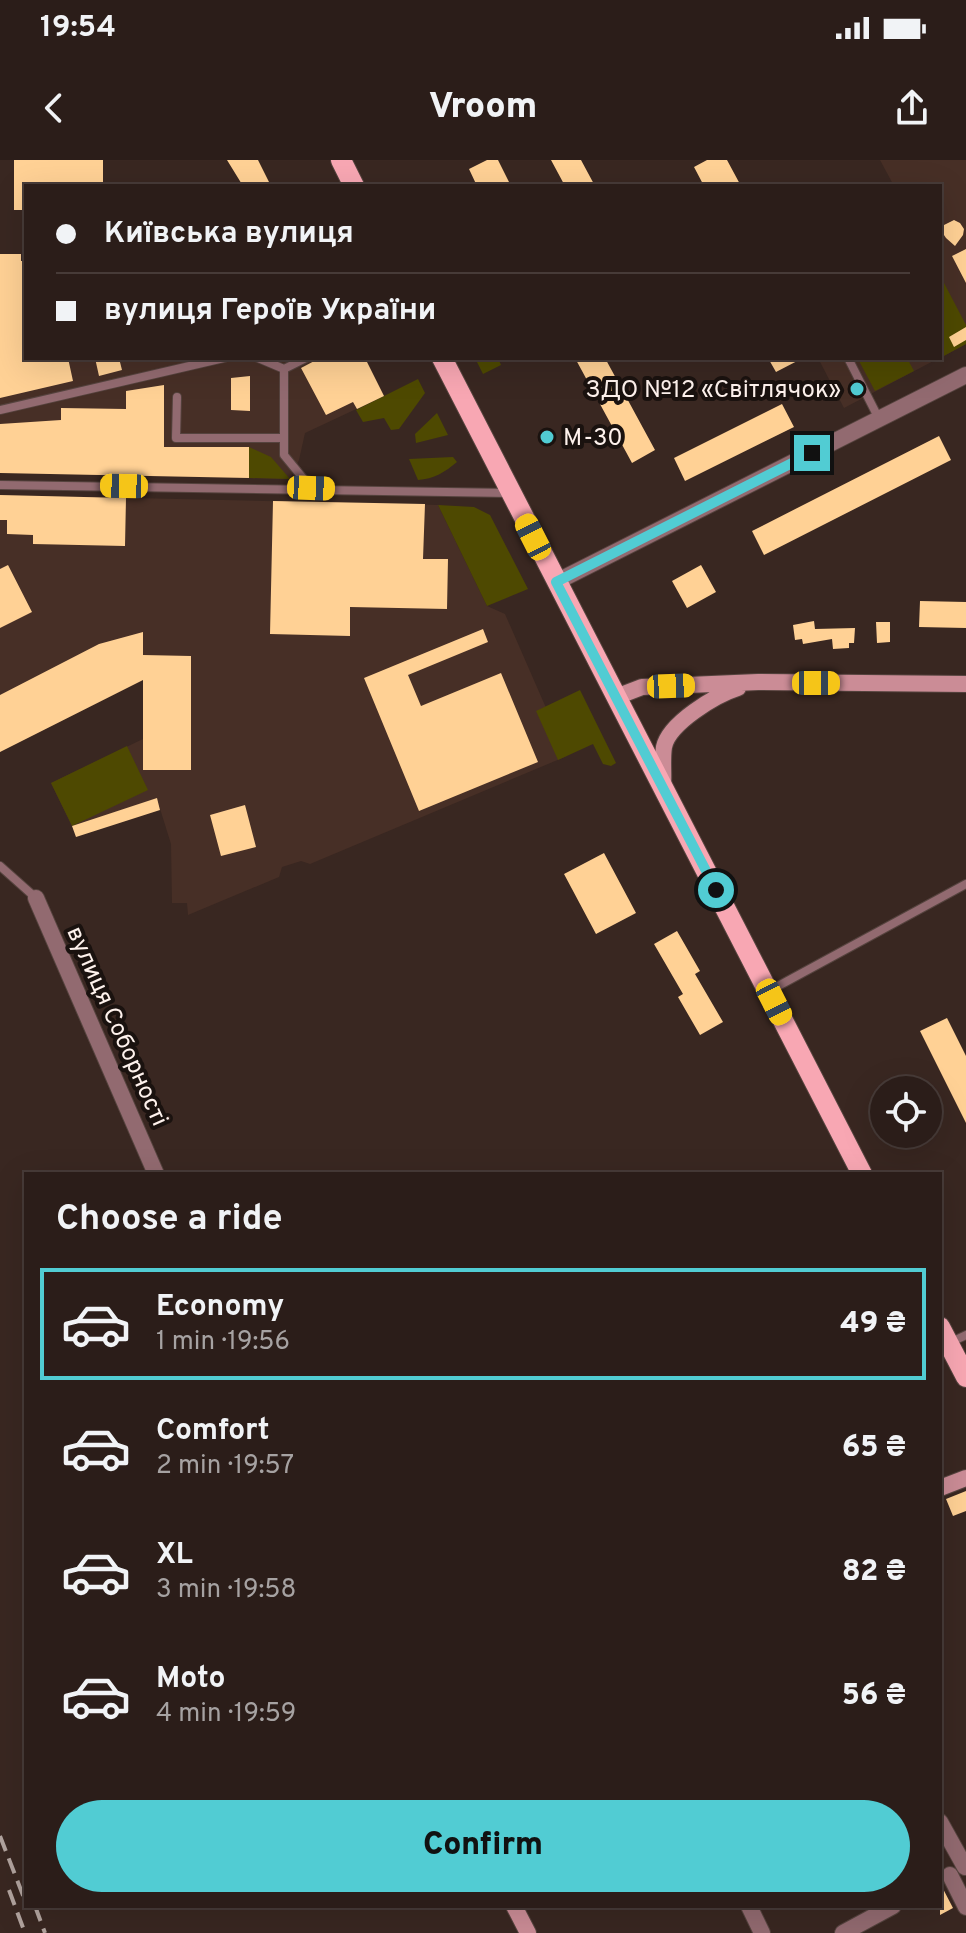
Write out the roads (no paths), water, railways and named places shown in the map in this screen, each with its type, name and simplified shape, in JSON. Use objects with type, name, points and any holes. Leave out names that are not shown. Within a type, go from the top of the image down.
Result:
[{"type":"main road","points":[[341,160],[353,184]]},
{"type":"main road","points":[[443,360],[861,1172]]},
{"type":"main road","points":[[952,1335],[966,1377]]},
{"type":"street","points":[[556,582],[966,375]]},
{"type":"street","points":[[663,788],[665,744],[684,720],[706,702],[758,682]]},
{"type":"street","points":[[616,697],[642,687],[758,682],[966,684]]},
{"type":"street","name":"вулиця Соборності","points":[[36,898],[155,1172]]},
{"type":"street","points":[[942,1487],[966,1478]]},
{"type":"street","points":[[942,1829],[966,1907]]},
{"type":"street","points":[[515,1908],[528,1933]]},
{"type":"street","points":[[750,1908],[762,1933]]},
{"type":"street","points":[[843,1933],[889,1908]]},
{"type":"lane","points":[[0,410],[215,360]]},
{"type":"lane","points":[[263,360],[284,369],[302,360]]},
{"type":"lane","points":[[849,360],[879,419]]},
{"type":"lane","points":[[284,369],[284,455],[311,488]]},
{"type":"lane","points":[[177,397],[176,438],[284,438]]},
{"type":"lane","points":[[0,485],[510,493]]},
{"type":"lane","points":[[0,866],[36,898]]},
{"type":"lane","points":[[768,991],[966,884]]},
{"type":"railway","points":[[0,1836],[24,1898]]},
{"type":"railway","points":[[9,1890],[25,1933]]},
{"type":"railway","points":[[36,1908],[45,1933]]},
{"type":"place","name":"ЗДО №12 «Світлячок»","points":[[857,389]]},
{"type":"place","name":"М-30","points":[[547,437]]}]
